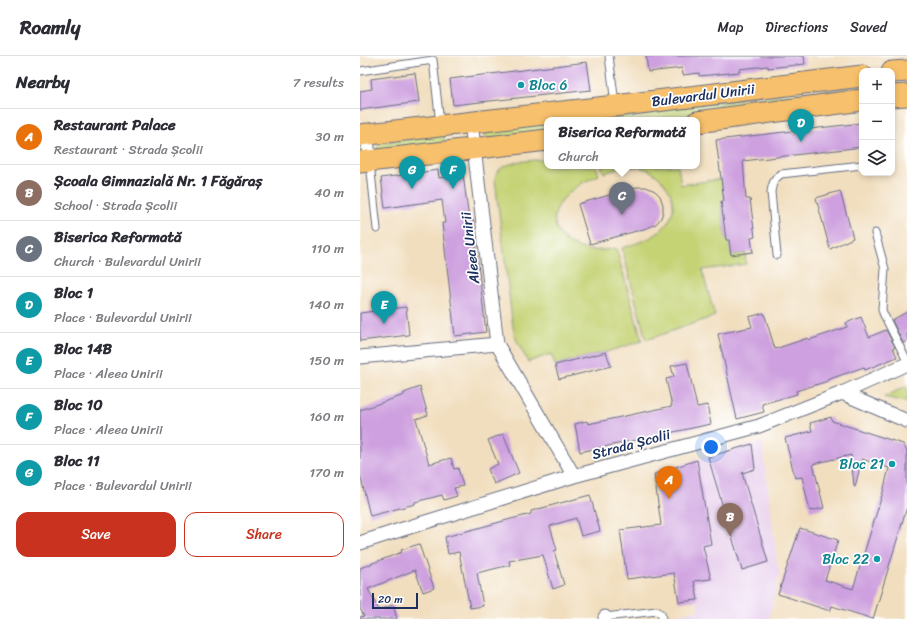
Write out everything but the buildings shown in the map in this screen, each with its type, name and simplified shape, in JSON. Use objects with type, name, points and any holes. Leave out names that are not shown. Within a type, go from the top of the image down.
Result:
[{"type":"main road","points":[[895,72],[907,71]]},
{"type":"main road","name":"Bulevardul Unirii","points":[[363,135],[859,76]]},
{"type":"main road","points":[[895,96],[907,95]]},
{"type":"main road","name":"Bulevardul Unirii","points":[[700,122],[859,100]]},
{"type":"main road","points":[[365,162],[544,140]]},
{"type":"street","points":[[471,122],[474,149]]},
{"type":"street","name":"Bulevardul Unirii","points":[[363,135],[365,162]]},
{"type":"street","name":"Aleea Unirii","points":[[474,149],[497,344],[574,476]]},
{"type":"street","points":[[360,357],[497,344]]},
{"type":"street","name":"Strada Școlii","points":[[360,543],[574,476],[760,426],[842,393],[907,362]]},
{"type":"street","points":[[842,393],[907,421]]},
{"type":"lane","points":[[609,56],[615,106]]},
{"type":"lane","points":[[360,71],[433,60],[441,126]]},
{"type":"lane","points":[[365,162],[377,229]]},
{"type":"lane","points":[[777,255],[771,192],[772,184],[776,178],[781,174],[859,165]]},
{"type":"lane","points":[[875,233],[885,269],[882,309],[907,362]]},
{"type":"lane","points":[[605,618],[654,610],[659,612],[662,619]]},
{"type":"shaded area","points":[[762,442],[777,561],[780,573],[769,619],[680,619],[679,613],[699,611],[675,466]]},
{"type":"green space","points":[[859,86],[826,91],[802,101],[671,117],[588,117]]},
{"type":"green space","points":[[544,122],[544,132],[488,139],[485,134],[486,130]]},
{"type":"green space","points":[[444,134],[445,144],[380,151],[378,149],[379,143]]},
{"type":"green space","points":[[544,159],[544,169],[597,169],[599,175],[578,186],[561,202],[556,211],[556,226],[564,239],[579,248],[588,250],[605,250],[616,248],[642,341],[555,365],[551,354],[528,362],[515,337],[495,179],[501,168],[524,161]]},
{"type":"green space","points":[[602,169],[617,169],[604,173]]},
{"type":"green space","points":[[645,169],[678,169],[681,185],[721,179],[725,200],[721,201],[726,240],[729,240],[731,255],[745,253],[746,264],[702,270],[715,316],[646,340],[622,248],[645,240],[656,234],[665,226],[672,213],[673,204],[669,191],[661,179]]},
{"type":"green space","points":[[907,386],[907,402],[884,397]]},
{"type":"place","name":"Bloc 6","points":[[521,85]]},
{"type":"place","name":"Bloc 1","points":[[801,142]]},
{"type":"place","name":"Bloc 11","points":[[412,189]]},
{"type":"place","name":"Bloc 10","points":[[453,189]]},
{"type":"place","name":"Biserica Reformată","points":[[622,215]]},
{"type":"place","name":"Bloc 14B","points":[[384,324]]},
{"type":"place","name":"Bloc 21","points":[[892,464]]},
{"type":"place","name":"Restaurant Palace","points":[[669,499]]},
{"type":"place","name":"Școala Gimnazială Nr. 1 Făgăraș","points":[[730,536]]},
{"type":"place","name":"Bloc 22","points":[[877,559]]}]
